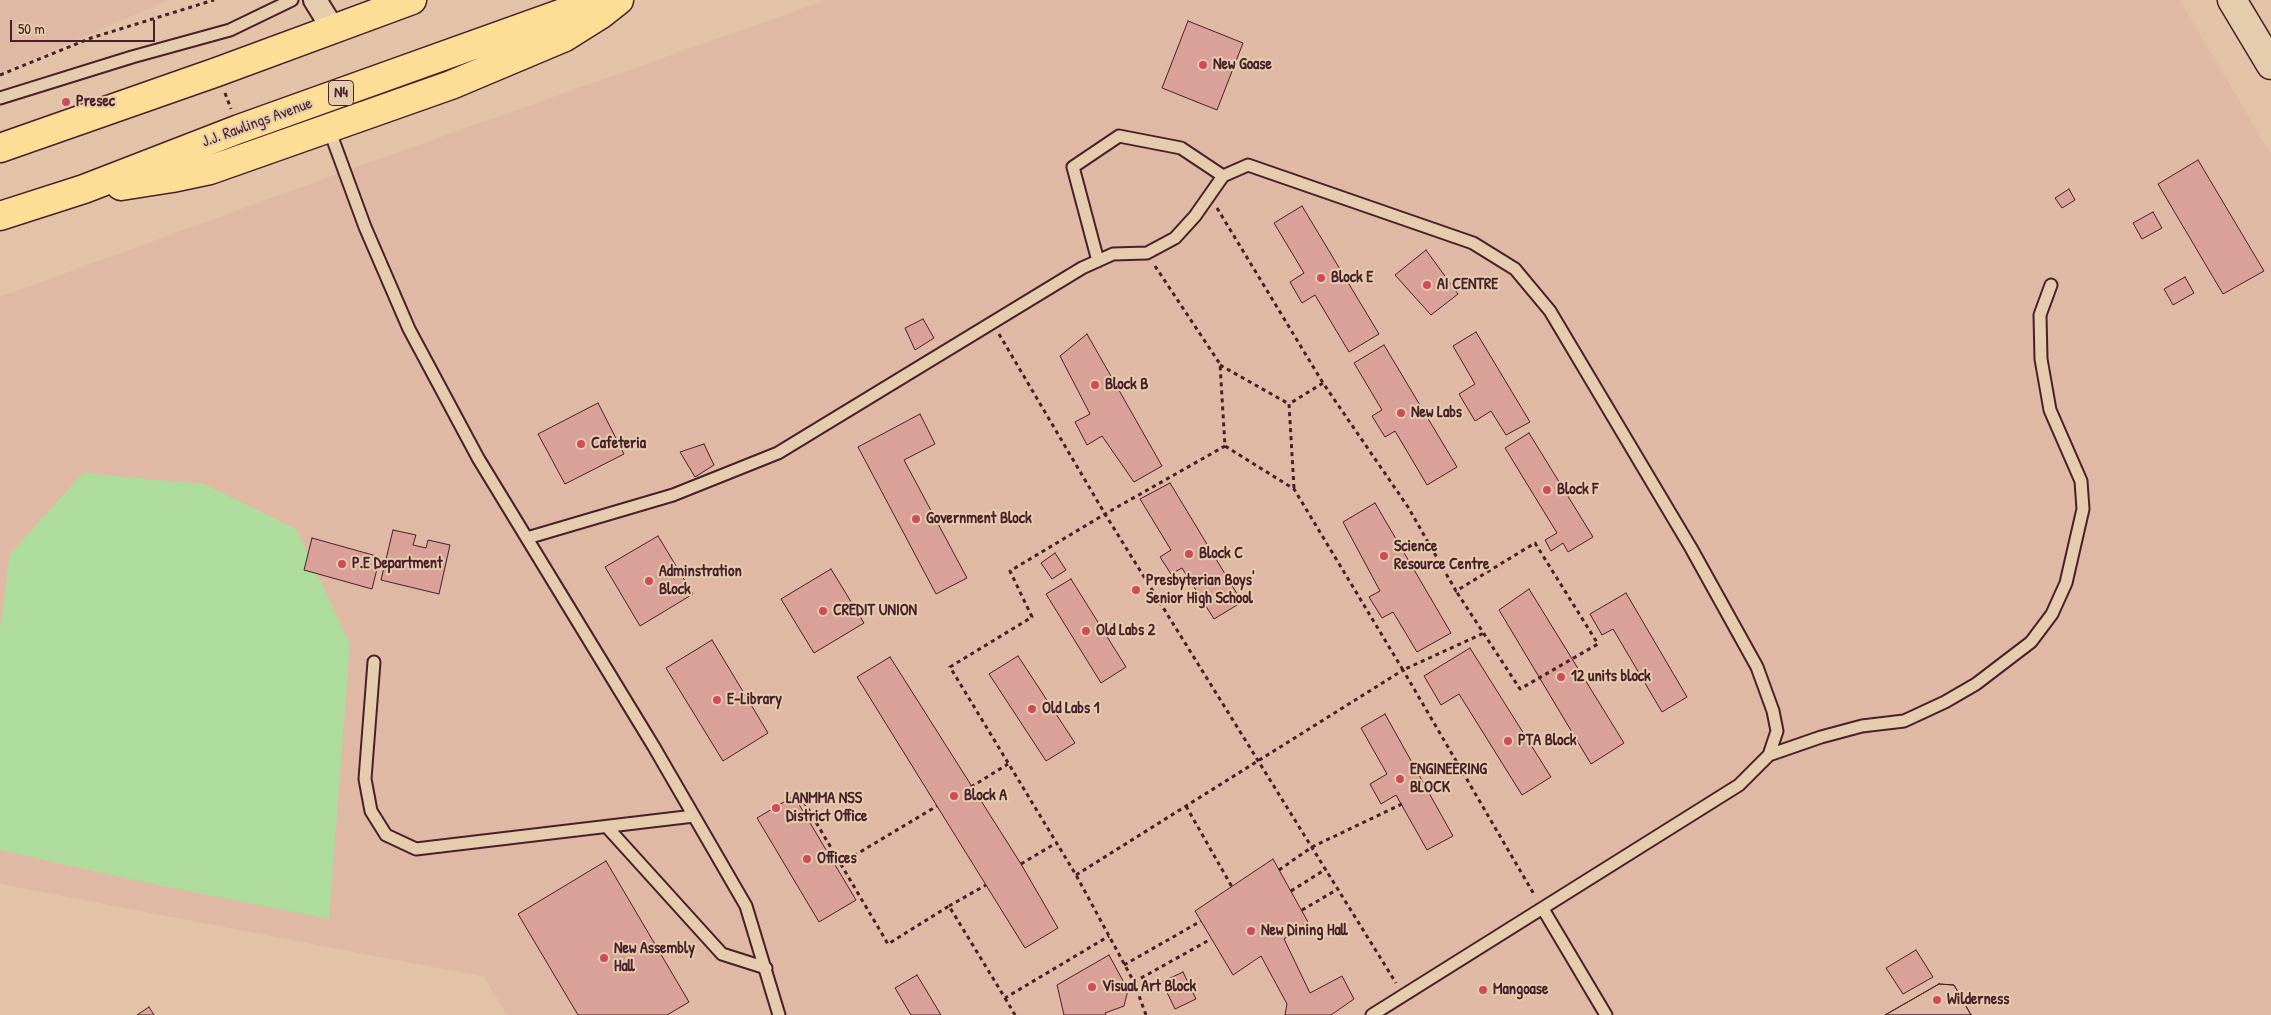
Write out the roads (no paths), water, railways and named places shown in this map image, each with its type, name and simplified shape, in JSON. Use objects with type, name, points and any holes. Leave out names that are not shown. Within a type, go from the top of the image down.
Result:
[{"type":"highway","points":[[0,148],[412,0]]},
{"type":"highway","name":"J.J. Rawlings Avenue","points":[[0,216],[84,189],[239,129],[599,0]]},
{"type":"highway","points":[[84,189],[137,184],[210,170],[329,129],[451,85],[565,37],[600,15],[619,0]]},
{"type":"street","points":[[315,0],[333,29]]},
{"type":"street","points":[[2232,0],[2270,62]]},
{"type":"lane","points":[[0,98],[132,56],[230,30],[292,0]]},
{"type":"lane","points":[[329,129],[365,227],[409,329],[478,458],[694,816],[746,906],[779,1015]]},
{"type":"lane","points":[[1098,261],[1073,167],[1119,136],[1181,148],[1223,176]]},
{"type":"lane","points":[[527,538],[673,495],[778,453],[1082,268],[1113,254],[1146,254],[1175,238],[1195,216],[1223,176],[1248,165],[1473,243],[1515,269],[1550,311],[1691,548],[1757,666],[1774,711],[1777,731],[1769,755],[1739,786],[1372,1015]]},
{"type":"lane","points":[[1769,755],[1821,737],[1862,726],[1904,721],[1945,702],[1976,684],[2031,642],[2052,614],[2066,583],[2083,509],[2081,481],[2050,410],[2041,359],[2040,315],[2050,285]]},
{"type":"lane","points":[[374,662],[365,779],[371,812],[386,835],[416,849],[694,816]]},
{"type":"lane","points":[[606,827],[722,954],[766,968]]},
{"type":"lane","points":[[1543,909],[1606,1015]]},
{"type":"place","name":"New Goase","points":[[1203,65]]},
{"type":"place","name":"Presec","points":[[66,102]]},
{"type":"place","name":"Block E","points":[[1321,278]]},
{"type":"place","name":"AI CENTRE","points":[[1427,285]]},
{"type":"place","name":"Block B","points":[[1095,385]]},
{"type":"place","name":"New Labs","points":[[1401,413]]},
{"type":"place","name":"Cafeteria","points":[[581,444]]},
{"type":"place","name":"Block F","points":[[1547,490]]},
{"type":"place","name":"Government Block","points":[[916,519]]},
{"type":"place","name":"Block C","points":[[1189,554]]},
{"type":"place","name":"Science Resource Centre","points":[[1384,556]]},
{"type":"place","name":"P.E Department","points":[[342,564]]},
{"type":"place","name":"Adminstration Block","points":[[649,581]]},
{"type":"place","name":"Presbyterian Boys' Senior High School","points":[[1136,590]]},
{"type":"place","name":"CREDIT UNION","points":[[823,611]]},
{"type":"place","name":"Old Labs 2","points":[[1086,631]]},
{"type":"place","name":"12 units block","points":[[1561,677]]},
{"type":"place","name":"E-Library","points":[[717,700]]},
{"type":"place","name":"Old Labs 1","points":[[1032,709]]},
{"type":"place","name":"PTA Block","points":[[1508,741]]},
{"type":"place","name":"ENGINEERING BLOCK","points":[[1400,779]]},
{"type":"place","name":"Block A","points":[[954,796]]},
{"type":"place","name":"LANMMA NSS District Office","points":[[776,808]]},
{"type":"place","name":"Offices","points":[[807,859]]},
{"type":"place","name":"New Dining Hall","points":[[1251,931]]},
{"type":"place","name":"New Assembly Hall","points":[[604,958]]},
{"type":"place","name":"Visual Art Block","points":[[1092,987]]},
{"type":"place","name":"Mangoase","points":[[1483,990]]},
{"type":"place","name":"Wilderness","points":[[1937,1000]]}]
